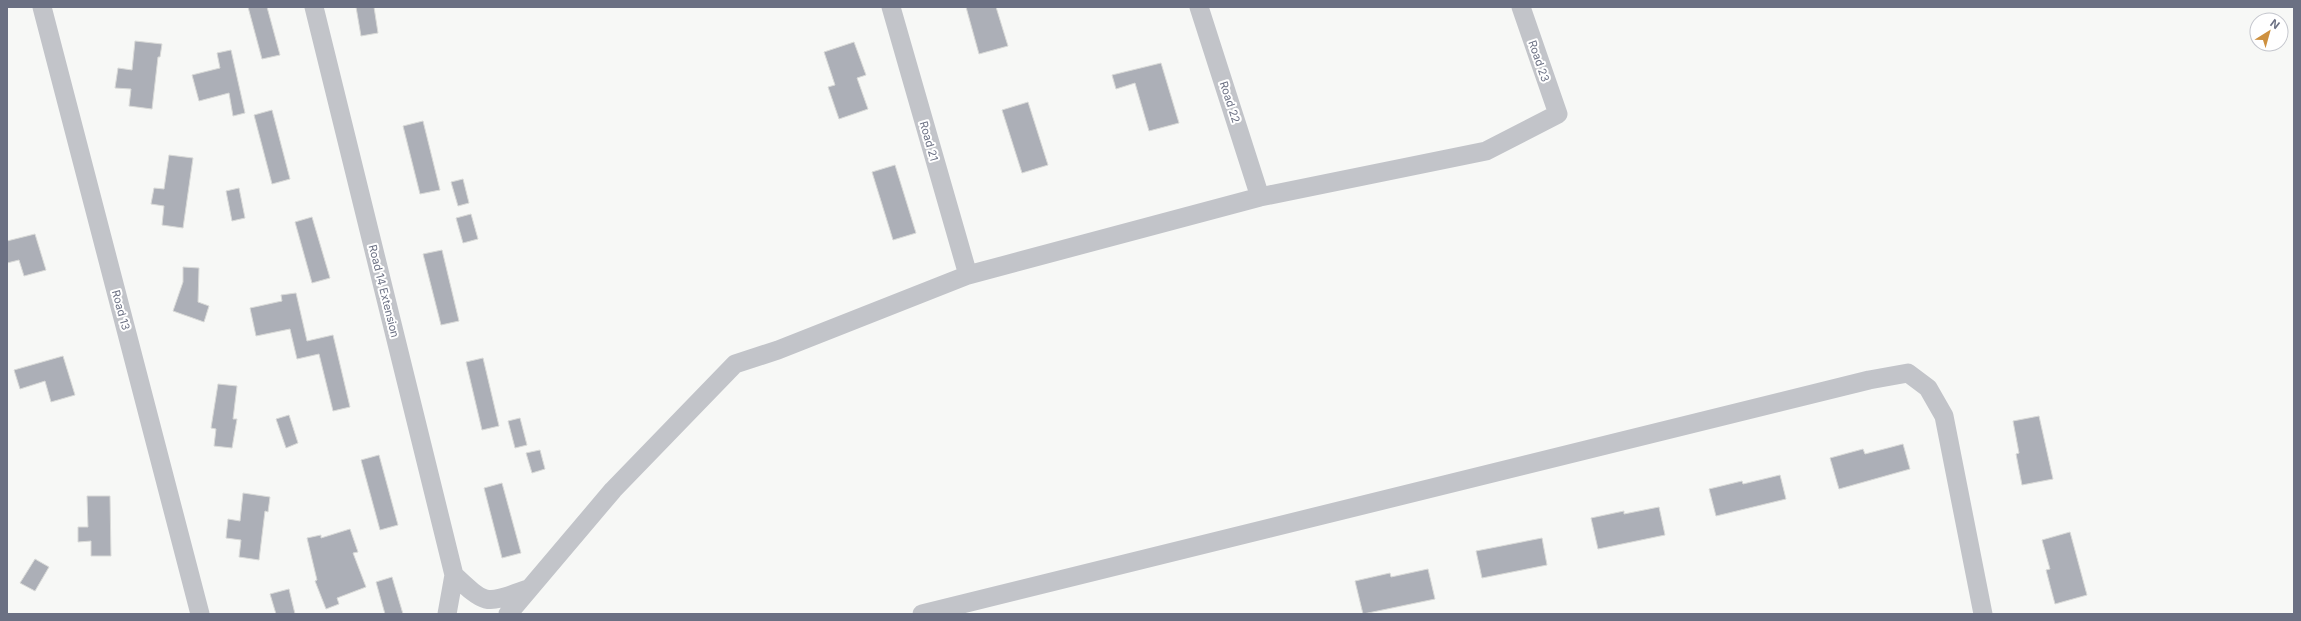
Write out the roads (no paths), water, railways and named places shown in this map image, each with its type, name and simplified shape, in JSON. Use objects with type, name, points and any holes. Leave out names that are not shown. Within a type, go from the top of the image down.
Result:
[{"type":"street","name":"Road 13","points":[[42,7],[200,614]]},
{"type":"street","name":"Road 14 Extension","points":[[314,7],[454,575]]},
{"type":"street","name":"Road 21","points":[[891,7],[968,275]]},
{"type":"street","name":"Road 22","points":[[1199,7],[1260,197]]},
{"type":"street","name":"Road 23","points":[[1260,197],[1486,151],[1558,114],[1521,7]]},
{"type":"street","points":[[508,614],[613,490],[735,364],[778,350],[968,275],[1260,197]]},
{"type":"street","points":[[922,614],[1869,380],[1908,373],[1928,388],[1944,416],[1983,614]]},
{"type":"street","points":[[454,575],[478,597],[495,600],[528,589]]},
{"type":"street","points":[[447,614],[454,575]]}]
